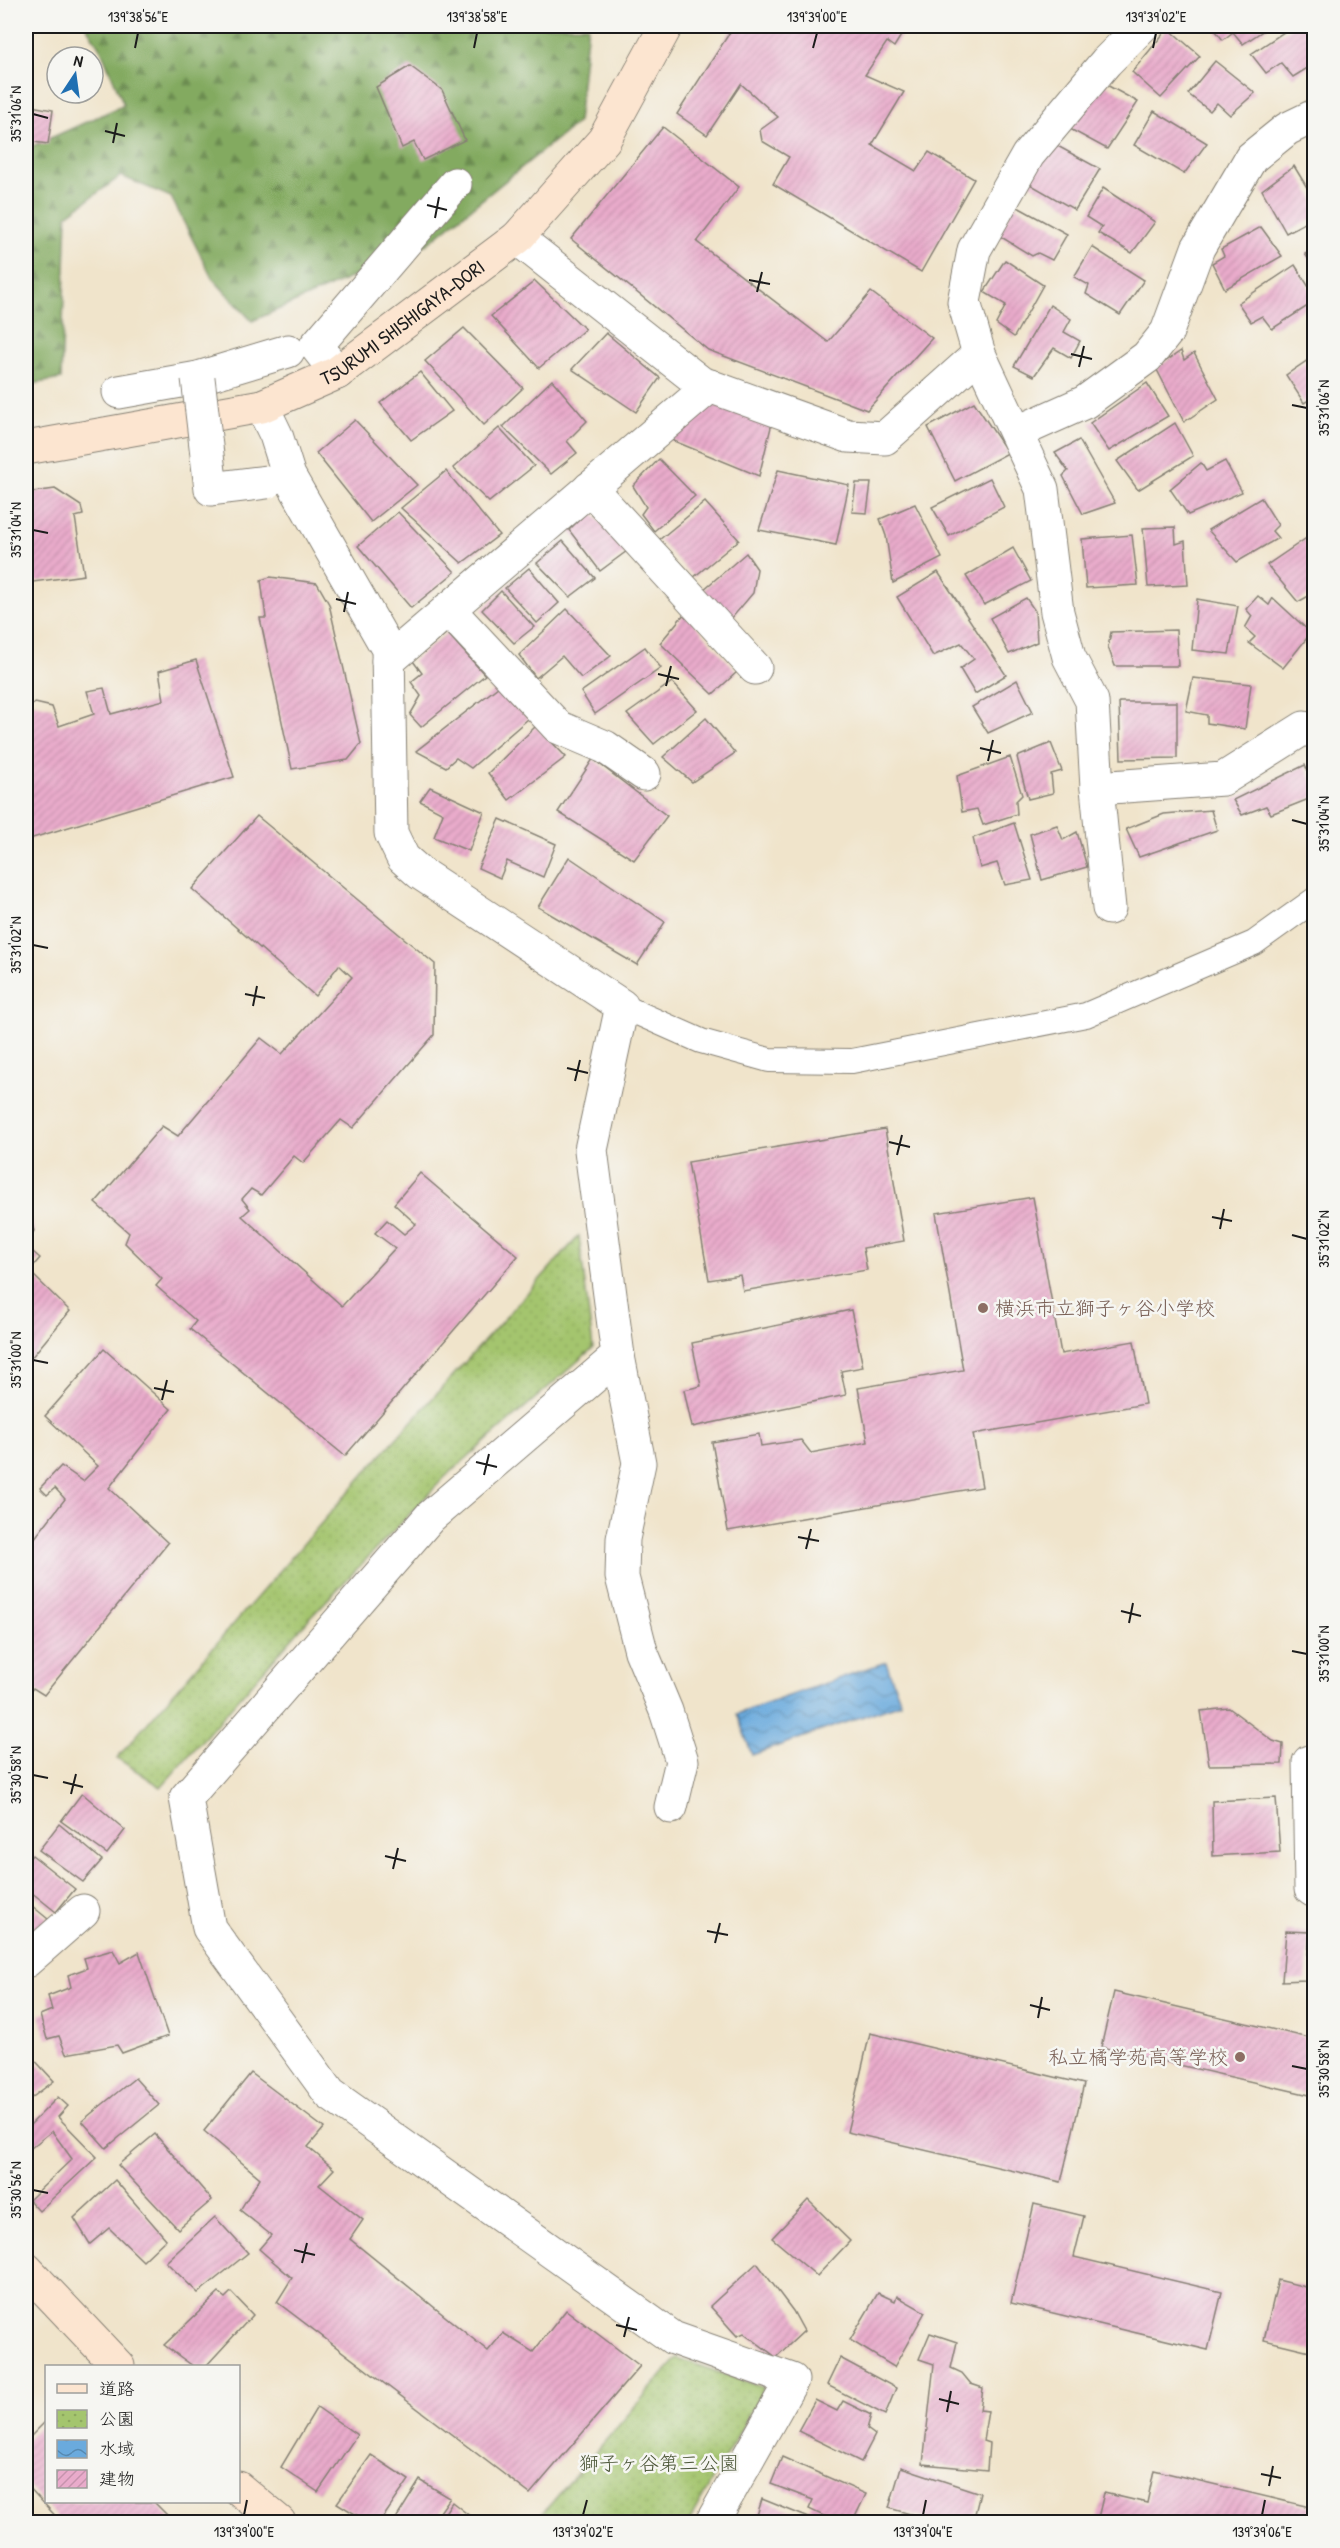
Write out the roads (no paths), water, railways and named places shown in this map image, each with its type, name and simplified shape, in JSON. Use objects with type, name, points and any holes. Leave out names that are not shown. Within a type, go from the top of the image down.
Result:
[{"type":"main road","name":"TSURUMI SHISHIGAYA-DORI","points":[[26,448],[262,406],[337,373],[517,238],[604,140],[666,26]]},
{"type":"main road","points":[[26,2269],[116,2365]]},
{"type":"main road","points":[[240,2490],[279,2523]]},
{"type":"street","points":[[1109,908],[1097,788],[1092,700],[1069,657],[1057,612],[1042,489],[1018,432],[979,354],[964,302],[974,250],[1028,155],[1107,62],[1142,26]]},
{"type":"street","points":[[1018,432],[1085,402],[1147,357],[1167,332],[1198,248],[1251,158],[1287,129],[1314,116]]},
{"type":"street","points":[[337,373],[316,346],[455,184]]},
{"type":"street","points":[[517,238],[701,383],[849,436],[885,438],[979,354]]},
{"type":"street","points":[[119,392],[198,378],[288,351]]},
{"type":"street","points":[[198,378],[211,489],[267,482]]},
{"type":"street","points":[[388,661],[710,386]]},
{"type":"street","points":[[262,406],[276,435],[289,476],[388,649],[391,833],[404,858],[420,873],[622,1006],[591,1150],[618,1356],[639,1463],[622,1539],[622,1577],[641,1651],[666,1711],[682,1761],[671,1807]]},
{"type":"street","points":[[590,488],[755,668]]},
{"type":"street","points":[[448,609],[558,727],[606,747],[644,774]]},
{"type":"street","points":[[1097,788],[1223,779],[1304,728]]},
{"type":"street","points":[[618,1356],[430,1517],[186,1798],[209,1928],[330,2094],[673,2338],[792,2380],[712,2523]]},
{"type":"street","points":[[1314,1762],[1309,1762],[1311,1889],[1314,1890]]},
{"type":"street","points":[[26,1961],[83,1911]]},
{"type":"lane","points":[[622,1006],[701,1041],[769,1060],[852,1060],[1086,1015],[1254,943],[1314,900]]},
{"type":"water","points":[[886,1662],[901,1703],[752,1755],[737,1714]]},
{"type":"place","name":"横浜市立獅子ヶ谷小学校","points":[[983,1308]]},
{"type":"place","name":"私立橘学苑高等学校","points":[[1240,2057]]},
{"type":"park label","name":"獅子ヶ谷第三公園","points":[[659,2463]]}]
